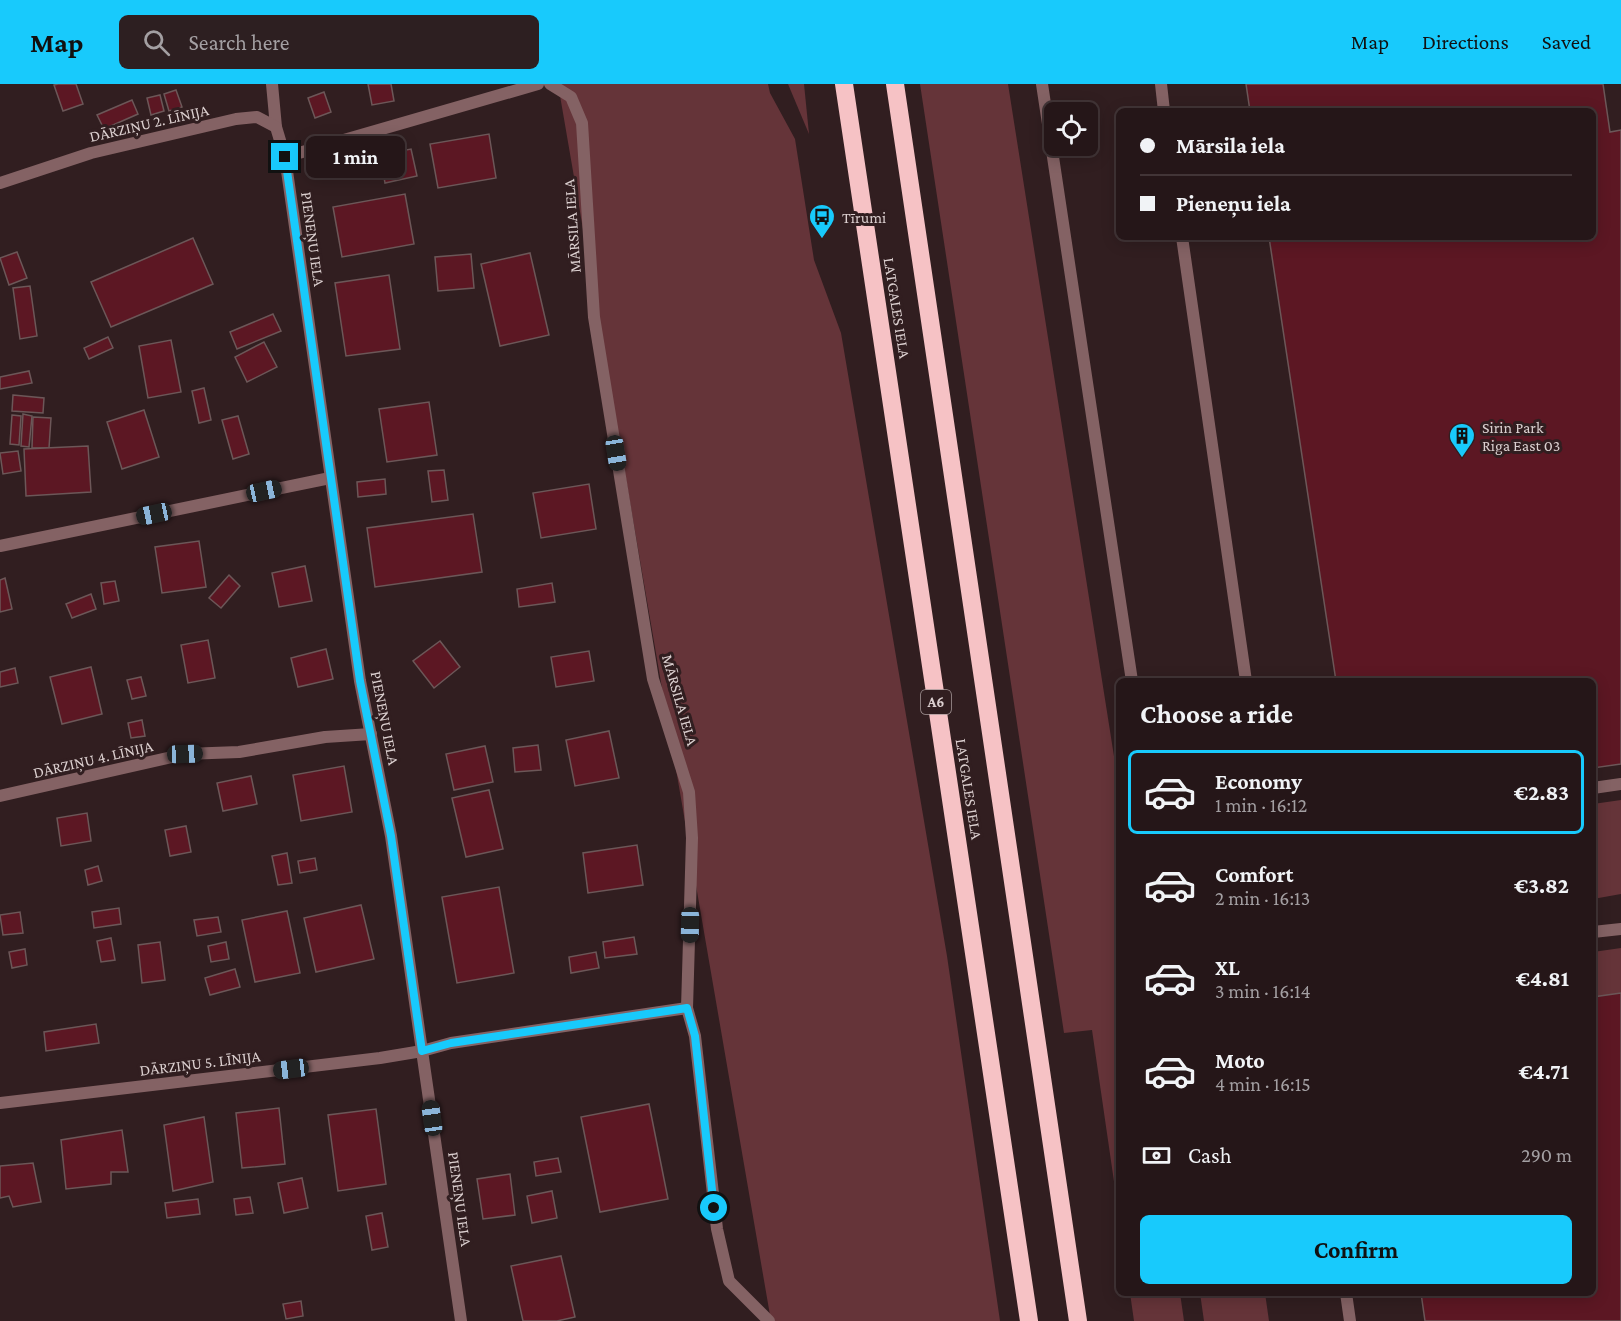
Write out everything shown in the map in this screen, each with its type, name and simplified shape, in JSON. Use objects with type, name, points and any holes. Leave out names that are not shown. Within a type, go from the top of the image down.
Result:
[{"type":"highway","name":"LATGALES IELA","points":[[844,84],[1029,1321]]},
{"type":"highway","name":"LATGALES IELA","points":[[896,84],[1078,1321]]},
{"type":"street","points":[[272,84],[276,127],[285,157],[538,84]]},
{"type":"street","name":"MĀRSILA IELA","points":[[550,84],[571,97],[582,123],[596,329],[653,679],[688,792],[692,838],[687,1008],[695,1036],[717,1229],[729,1281],[769,1321]]},
{"type":"street","points":[[1042,84],[1132,678]]},
{"type":"street","points":[[1161,84],[1164,108]]},
{"type":"street","name":"DĀRZIŅU 2. LĪNIJA","points":[[0,183],[91,153],[236,119],[257,117],[276,127]]},
{"type":"street","name":"PIENEŅU IELA","points":[[285,157],[360,681],[391,836],[461,1321]]},
{"type":"street","points":[[1182,240],[1246,678]]},
{"type":"street","points":[[0,546],[330,478]]},
{"type":"street","name":"DĀRZIŅU 4. LĪNIJA","points":[[0,796],[185,754],[239,752],[325,737],[371,734]]},
{"type":"street","points":[[1596,788],[1621,784]]},
{"type":"street","points":[[1596,932],[1621,929]]},
{"type":"street","name":"DĀRZIŅU 5. LĪNIJA","points":[[0,1103],[380,1058],[422,1051],[451,1043],[687,1008]]},
{"type":"street","points":[[1346,1296],[1350,1321]]},
{"type":"shaded area","points":[[558,84],[768,84],[770,93],[795,139],[814,260],[841,333],[947,956],[1000,1321],[771,1321]]},
{"type":"shaded area","points":[[788,84],[804,84],[809,134]]},
{"type":"shaded area","points":[[920,84],[1008,84],[1116,769],[1116,1195],[1092,1030],[1064,1033]]},
{"type":"shaded area","points":[[1621,800],[1621,894],[1596,898],[1596,804]]},
{"type":"shaded area","points":[[1621,948],[1621,993],[1596,997],[1596,952]]},
{"type":"shaded area","points":[[1130,1296],[1180,1296],[1184,1321],[1134,1321]]},
{"type":"shaded area","points":[[1200,1296],[1265,1296],[1269,1321],[1204,1321]]},
{"type":"building","points":[[76,84],[83,104],[63,111],[54,85]]},
{"type":"building","points":[[368,84],[391,84],[394,101],[372,105]]},
{"type":"building","name":"Sirin Park Riga East 03","points":[[1246,84],[1603,84],[1610,132],[1621,130],[1621,764],[1596,768],[1596,678],[1336,678],[1269,240],[1596,240],[1596,108],[1250,108]]},
{"type":"building","points":[[176,90],[182,107],[169,111],[164,94]]},
{"type":"building","points":[[324,92],[331,112],[315,118],[308,98]]},
{"type":"building","points":[[160,95],[164,111],[151,115],[147,98]]},
{"type":"building","points":[[132,100],[138,114],[104,129],[97,115]]},
{"type":"building","points":[[489,134],[496,178],[438,188],[430,144]]},
{"type":"building","points":[[411,149],[417,176],[385,183],[380,155]]},
{"type":"building","points":[[405,194],[414,244],[342,257],[333,207]]},
{"type":"building","points":[[193,238],[213,284],[111,327],[91,282]]},
{"type":"building","points":[[17,252],[27,278],[9,285],[0,258]]},
{"type":"building","points":[[530,253],[549,335],[500,346],[481,264]]},
{"type":"building","points":[[471,254],[474,288],[438,291],[435,257]]},
{"type":"building","points":[[389,275],[400,349],[346,356],[335,283]]},
{"type":"building","points":[[30,286],[37,336],[20,339],[13,288]]},
{"type":"building","points":[[273,314],[281,331],[237,349],[230,332]]},
{"type":"building","points":[[108,337],[113,348],[89,359],[84,348]]},
{"type":"building","points":[[171,340],[181,392],[148,398],[139,346]]},
{"type":"building","points":[[264,342],[277,367],[247,382],[235,357]]},
{"type":"building","points":[[29,371],[32,383],[0,389],[0,377]]},
{"type":"building","points":[[204,388],[211,420],[199,423],[192,391]]},
{"type":"building","points":[[13,395],[44,398],[43,413],[12,411]]},
{"type":"building","points":[[429,402],[437,455],[387,462],[379,409]]},
{"type":"building","points":[[144,410],[159,457],[122,469],[107,422]]},
{"type":"building","points":[[23,414],[32,416],[29,447],[21,446]]},
{"type":"building","points":[[12,415],[21,416],[19,445],[10,444]]},
{"type":"building","points":[[238,416],[249,454],[233,459],[222,420]]},
{"type":"building","points":[[33,417],[51,418],[49,448],[32,448]]},
{"type":"building","points":[[88,446],[91,492],[26,496],[24,449]]},
{"type":"building","points":[[18,451],[21,471],[3,474],[0,453]]},
{"type":"building","points":[[444,470],[448,500],[432,502],[428,471]]},
{"type":"building","points":[[385,479],[386,494],[358,497],[357,482]]},
{"type":"building","points":[[589,484],[596,529],[541,538],[533,493]]},
{"type":"building","points":[[473,514],[482,572],[375,587],[367,528]]},
{"type":"building","points":[[199,541],[206,587],[162,593],[155,547]]},
{"type":"building","points":[[305,566],[312,601],[279,607],[272,573]]},
{"type":"building","points":[[229,575],[240,586],[221,608],[209,598]]},
{"type":"building","points":[[5,578],[12,609],[0,612],[0,580]]},
{"type":"building","points":[[115,581],[119,601],[104,604],[101,583]]},
{"type":"building","points":[[552,583],[555,602],[519,607],[517,589]]},
{"type":"building","points":[[91,594],[96,609],[72,618],[66,604]]},
{"type":"building","points":[[208,640],[215,678],[188,683],[181,645]]},
{"type":"building","points":[[440,641],[460,667],[434,688],[413,661]]},
{"type":"building","points":[[326,649],[333,679],[298,687],[291,658]]},
{"type":"building","points":[[589,651],[594,681],[556,687],[551,657]]},
{"type":"building","points":[[91,667],[102,714],[62,724],[50,677]]},
{"type":"building","points":[[15,668],[18,683],[0,687],[0,672]]},
{"type":"building","points":[[141,677],[146,696],[132,699],[127,680]]},
{"type":"building","points":[[142,720],[145,736],[131,738],[128,723]]},
{"type":"building","points":[[609,731],[619,778],[575,786],[566,740]]},
{"type":"building","points":[[538,745],[541,770],[515,772],[513,748]]},
{"type":"building","points":[[485,746],[493,782],[454,790],[446,754]]},
{"type":"building","points":[[344,766],[352,812],[301,821],[293,775]]},
{"type":"building","points":[[251,776],[257,804],[223,811],[217,783]]},
{"type":"building","points":[[489,790],[503,849],[466,857],[452,798]]},
{"type":"building","points":[[87,813],[91,841],[61,846],[57,818]]},
{"type":"building","points":[[186,826],[191,852],[170,856],[165,830]]},
{"type":"building","points":[[637,845],[643,885],[588,893],[583,853]]},
{"type":"building","points":[[287,853],[292,883],[278,885],[272,856]]},
{"type":"building","points":[[315,858],[317,870],[300,873],[298,861]]},
{"type":"building","points":[[98,866],[102,881],[88,885],[85,870]]},
{"type":"building","points":[[499,887],[514,973],[457,983],[442,897]]},
{"type":"building","points":[[361,905],[374,959],[316,972],[304,918]]},
{"type":"building","points":[[119,908],[121,924],[94,928],[92,912]]},
{"type":"building","points":[[287,911],[300,973],[255,982],[242,920]]},
{"type":"building","points":[[20,912],[23,933],[3,935],[0,915]]},
{"type":"building","points":[[218,917],[221,932],[197,936],[194,920]]},
{"type":"building","points":[[634,937],[637,954],[605,958],[603,942]]},
{"type":"building","points":[[111,938],[115,960],[101,962],[97,941]]},
{"type":"building","points":[[160,942],[165,980],[142,983],[138,945]]},
{"type":"building","points":[[226,942],[229,959],[211,962],[208,946]]},
{"type":"building","points":[[25,949],[27,965],[12,968],[9,952]]},
{"type":"building","points":[[596,952],[599,968],[571,973],[569,957]]},
{"type":"building","points":[[235,969],[240,987],[210,995],[205,978]]},
{"type":"building","points":[[1621,993],[1621,1321],[1425,1321],[1421,1296],[1596,1296],[1596,997]]},
{"type":"building","points":[[96,1024],[99,1043],[46,1051],[44,1032]]},
{"type":"building","points":[[649,1104],[668,1199],[600,1212],[581,1117]]},
{"type":"building","points":[[279,1108],[285,1164],[242,1168],[236,1113]]},
{"type":"building","points":[[376,1109],[386,1184],[338,1191],[328,1115]]},
{"type":"building","points":[[204,1117],[213,1182],[173,1191],[164,1125]]},
{"type":"building","points":[[122,1130],[128,1172],[111,1172],[111,1184],[66,1189],[61,1140]]},
{"type":"building","points":[[558,1158],[561,1172],[536,1176],[534,1162]]},
{"type":"building","points":[[33,1163],[41,1202],[13,1207],[9,1196],[0,1198],[0,1166]]},
{"type":"building","points":[[510,1174],[515,1215],[483,1219],[477,1179]]},
{"type":"building","points":[[302,1178],[308,1208],[284,1213],[278,1183]]},
{"type":"building","points":[[552,1191],[557,1218],[532,1223],[527,1196]]},
{"type":"building","points":[[250,1197],[253,1213],[236,1215],[234,1199]]},
{"type":"building","points":[[198,1199],[200,1214],[167,1218],[165,1203]]},
{"type":"building","points":[[382,1213],[388,1247],[372,1250],[366,1216]]},
{"type":"building","points":[[561,1256],[575,1317],[557,1321],[523,1321],[511,1266]]},
{"type":"building","points":[[301,1301],[303,1316],[286,1319],[283,1304]]},
{"type":"place","name":"Tīrumi","points":[[822,240]]},
{"type":"place","name":"Sirin Park Riga East 03","points":[[1462,459]]},
{"type":"route","points":[[285,157],[360,681],[391,836],[422,1051],[451,1043],[687,1008],[695,1036],[714,1208]]}]
